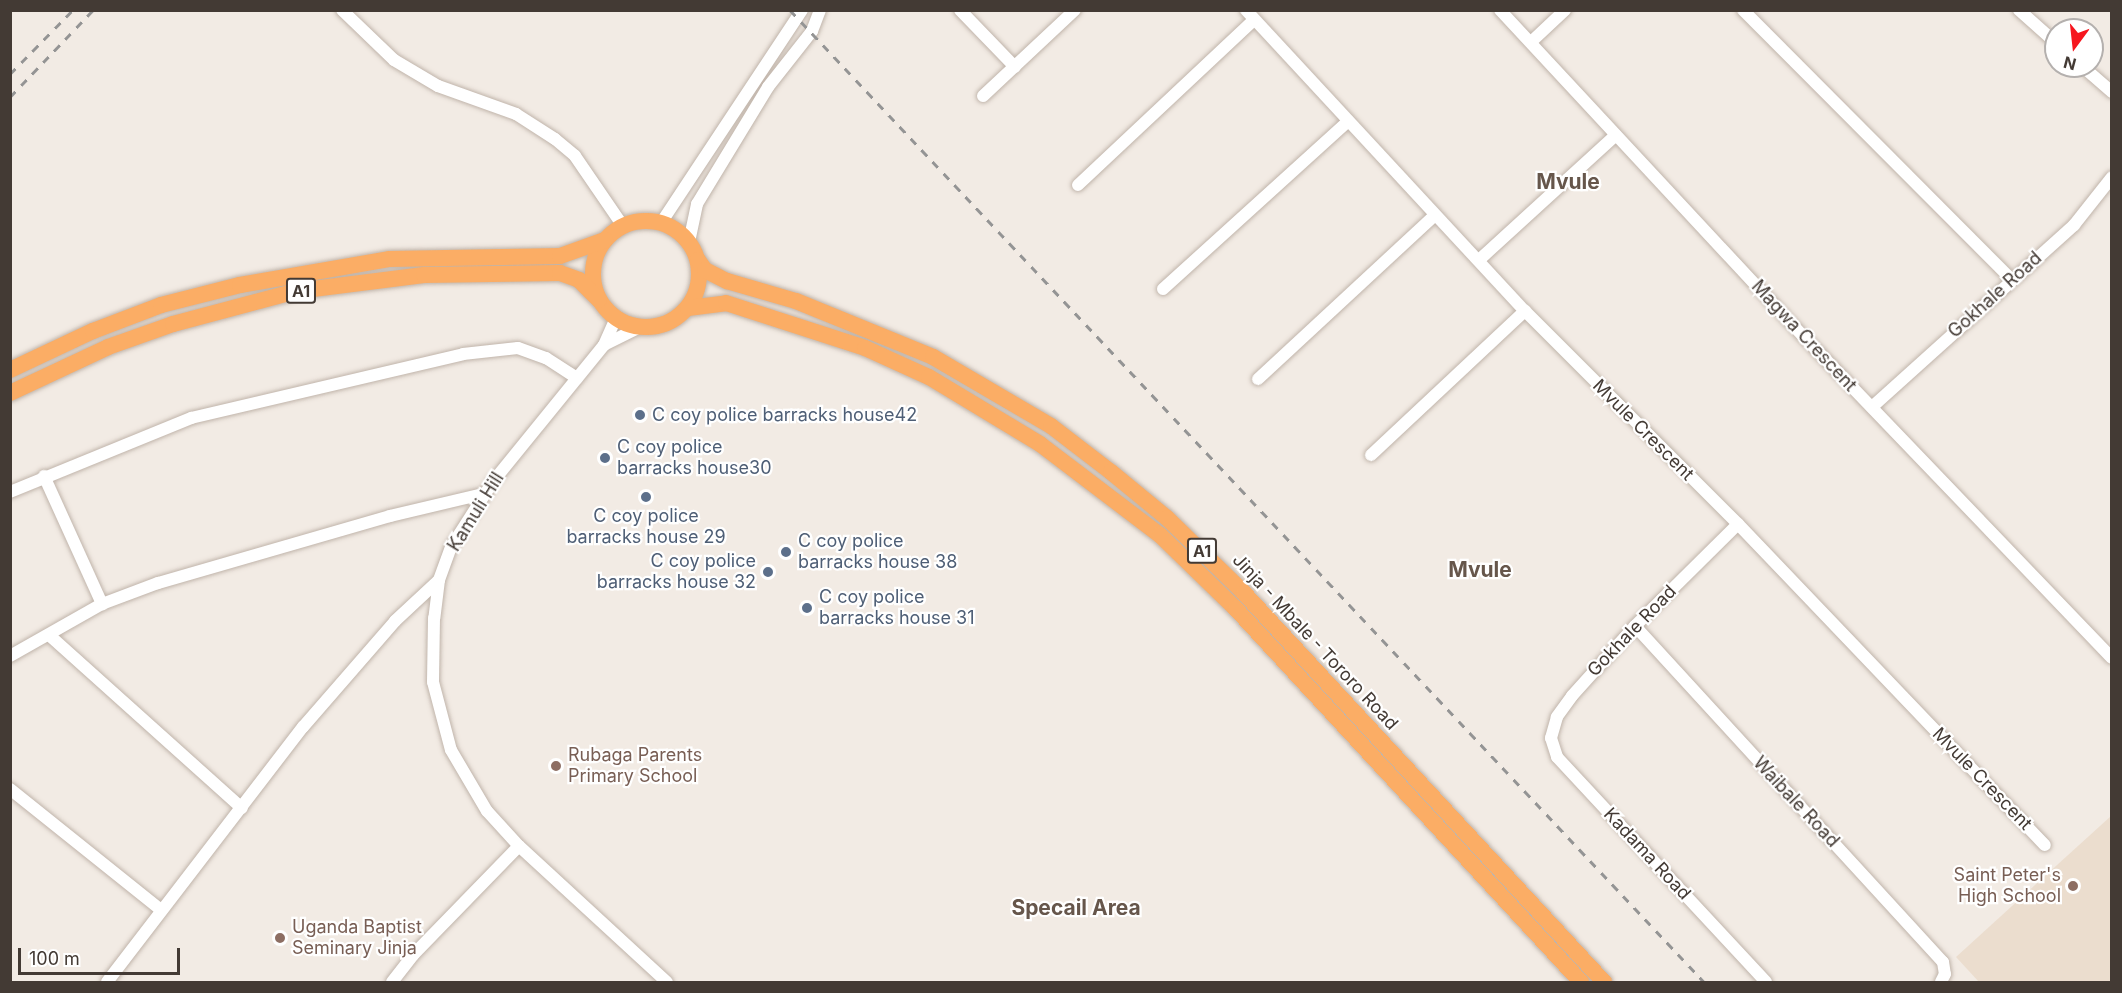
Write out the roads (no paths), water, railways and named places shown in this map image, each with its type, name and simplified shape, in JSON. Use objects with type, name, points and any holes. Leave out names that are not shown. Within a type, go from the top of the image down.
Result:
[{"type":"highway","points":[[623,226],[635,222],[661,223]]},
{"type":"highway","name":"A1","points":[[661,223],[689,242],[698,260]]},
{"type":"highway","name":"A1","points":[[10,370],[93,331],[160,305],[250,283],[389,259],[561,256],[605,240],[623,226]]},
{"type":"highway","name":"A1","points":[[599,300],[592,275],[594,262],[605,240]]},
{"type":"highway","points":[[688,308],[696,293],[698,260]]},
{"type":"highway","name":"Jinja - Mbale - Tororo Road","points":[[698,260],[705,270],[726,281],[796,301],[933,357],[1051,426],[1111,472],[1167,518],[1244,593],[1604,982]]},
{"type":"highway","name":"A1","points":[[10,393],[108,347],[244,302],[307,290],[424,275],[560,273],[579,280],[616,318],[640,327],[658,326],[688,308]]},
{"type":"highway","name":"Jinja - Mbale - Tororo Road","points":[[688,308],[726,303],[866,348],[929,377],[1041,444],[1160,535],[1236,609],[1581,982]]},
{"type":"street","points":[[342,10],[394,60],[438,86],[516,114],[555,139],[575,156],[623,226]]},
{"type":"street","points":[[661,223],[802,10]]},
{"type":"street","points":[[689,242],[697,204],[768,87],[812,31],[820,10]]},
{"type":"street","points":[[960,10],[1014,67]]},
{"type":"street","points":[[983,96],[1075,10]]},
{"type":"street","name":"Magwa Crescent","points":[[1500,10],[1872,407],[2112,658]]},
{"type":"street","points":[[1531,42],[1565,10]]},
{"type":"street","points":[[1743,10],[2012,280]]},
{"type":"street","points":[[2019,10],[2044,32]]},
{"type":"street","points":[[1078,185],[1250,15]]},
{"type":"street","name":"Mvule Crescent","points":[[1250,15],[1525,311],[1738,524],[2045,845]]},
{"type":"street","points":[[2096,78],[2112,92]]},
{"type":"street","points":[[1163,289],[1348,121]]},
{"type":"street","points":[[1479,260],[1616,135]]},
{"type":"street","name":"Gokhale Road","points":[[1872,407],[2074,225],[2112,177]]},
{"type":"street","points":[[1258,379],[1435,215]]},
{"type":"street","points":[[1371,455],[1525,311]]},
{"type":"street","name":"Kamuli Hill","points":[[616,318],[604,345],[483,494],[451,547],[439,579],[431,648],[438,710],[451,750],[470,787],[519,846],[667,982]]},
{"type":"street","name":"Kamuli Hill","points":[[604,345],[640,327]]},
{"type":"street","points":[[10,492],[191,418],[463,354],[518,348],[546,358],[577,378]]},
{"type":"street","points":[[45,477],[102,604]]},
{"type":"street","points":[[10,656],[102,604],[225,561],[483,494]]},
{"type":"street","name":"Gokhale Road","points":[[1557,717],[1635,626],[1738,524]]},
{"type":"street","points":[[107,982],[303,727],[395,621],[439,579]]},
{"type":"street","name":"Waibale Road","points":[[1635,626],[1943,962],[1945,974],[1941,982]]},
{"type":"street","points":[[49,635],[242,808]]},
{"type":"street","name":"Kadama Road","points":[[1557,717],[1551,738],[1557,757],[1766,982]]},
{"type":"street","points":[[10,789],[161,910]]},
{"type":"street","points":[[392,982],[413,955],[519,846]]},
{"type":"railway","points":[[10,74],[73,10]]},
{"type":"railway","points":[[10,97],[93,10]]},
{"type":"railway","points":[[790,10],[1704,982]]},
{"type":"place","name":"C coy police barracks house42","points":[[640,415]]},
{"type":"place","name":"C coy police barracks house30","points":[[605,458]]},
{"type":"place","name":"C coy police barracks house 29","points":[[646,497]]},
{"type":"place","name":"C coy police barracks house 38","points":[[786,552]]},
{"type":"place","name":"C coy police barracks house 32","points":[[768,572]]},
{"type":"place","name":"C coy police barracks house 31","points":[[807,608]]},
{"type":"place","name":"Rubaga Parents Primary School","points":[[556,766]]},
{"type":"place","name":"Saint Peter's High School","points":[[2073,886]]},
{"type":"place","name":"Uganda Baptist Seminary Jinja","points":[[280,938]]},
{"type":"district","name":"Mvule","points":[[1568,182]]},
{"type":"district","name":"Mvule","points":[[1480,570]]},
{"type":"district","name":"Specail Area","points":[[1076,908]]}]
